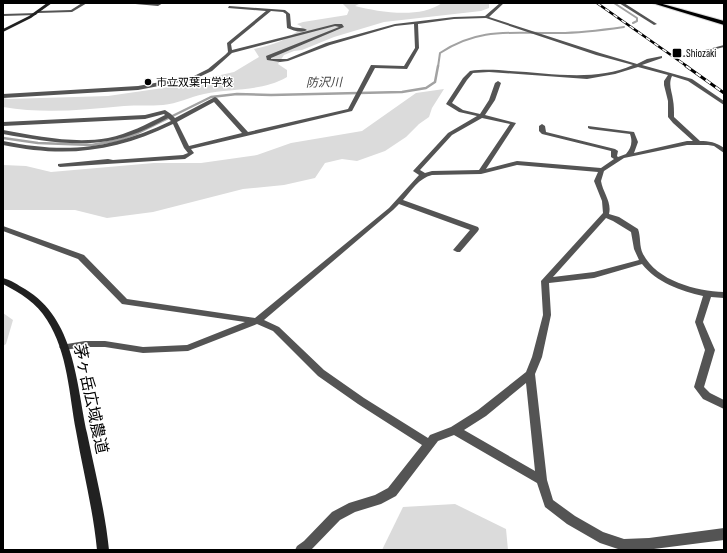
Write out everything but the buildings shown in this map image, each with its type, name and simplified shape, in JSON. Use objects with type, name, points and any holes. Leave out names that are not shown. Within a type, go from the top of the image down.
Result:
[{"type":"main road","points":[[654,3],[724,23]]},
{"type":"street","points":[[3,31],[37,13],[50,3]]},
{"type":"street","points":[[3,15],[72,11],[85,3]]},
{"type":"street","points":[[126,3],[158,5],[161,3]]},
{"type":"street","points":[[235,3],[229,7],[284,11],[288,14],[289,27],[295,30],[316,30]]},
{"type":"street","points":[[486,17],[502,3]]},
{"type":"street","points":[[621,3],[655,24]]},
{"type":"street","points":[[230,52],[229,44],[270,10]]},
{"type":"street","points":[[3,96],[138,88],[195,77],[210,70],[230,52],[335,25],[340,25],[342,27],[272,55],[268,57],[269,60],[288,60],[328,44],[395,25],[471,17],[486,17],[598,54],[671,74],[695,83],[724,103]]},
{"type":"street","points":[[187,148],[350,110],[373,66],[405,68],[417,48],[416,22]]},
{"type":"street","points":[[684,56],[724,46]]},
{"type":"street","points":[[481,172],[513,123],[461,111],[449,104],[466,78],[472,72],[489,71],[587,77],[616,73],[660,57]]},
{"type":"street","points":[[671,74],[667,81],[671,101],[671,117],[698,143]]},
{"type":"street","points":[[424,175],[416,171],[450,134],[481,116],[492,100],[498,83]]},
{"type":"street","points":[[3,132],[48,139],[91,141],[121,137],[215,99],[246,134]]},
{"type":"street","points":[[3,124],[145,117],[165,112],[171,118],[191,153],[185,157],[113,162],[108,161],[60,166]]},
{"type":"street","points":[[3,143],[59,150],[94,148],[126,141],[171,118]]},
{"type":"street","points":[[542,126],[544,132],[613,150],[615,151],[614,157],[619,159]]},
{"type":"street","points":[[590,127],[632,134],[635,140],[629,155]]},
{"type":"street","points":[[723,148],[708,143],[687,143],[629,155],[619,159],[602,170],[598,175],[596,183],[606,201],[608,208],[605,215],[545,281],[548,315],[537,356],[530,374],[541,480],[549,503],[571,520],[600,537],[624,545],[649,544],[724,534]]},
{"type":"street","points":[[64,347],[85,344],[105,344],[143,350],[188,348],[257,320],[273,309],[391,210],[418,179],[424,175],[432,173],[481,172],[517,163],[529,163],[592,171],[602,170]]},
{"type":"street","points":[[398,201],[475,229],[457,250]]},
{"type":"street","points":[[605,215],[616,219],[635,231],[640,256],[660,276],[675,285],[694,291],[724,295]]},
{"type":"street","points":[[3,228],[81,257],[125,302],[257,320],[276,329],[297,351],[327,377],[361,401],[429,444]]},
{"type":"street","points":[[545,281],[594,275],[644,261]]},
{"type":"street","name":"茅ヶ岳広域農道","points":[[3,281],[14,286],[39,302],[52,319],[64,347],[96,501],[103,550]]},
{"type":"street","points":[[708,293],[700,322],[710,350],[699,387],[702,393],[724,405]]},
{"type":"street","points":[[301,550],[308,545],[336,516],[353,507],[377,500],[392,492],[434,438],[455,430],[482,413],[530,374]]},
{"type":"street","points":[[455,430],[541,480]]},
{"type":"shaded area","points":[[342,3],[361,3],[355,6],[399,13],[422,11],[433,8],[442,3],[489,4],[489,8],[481,11],[384,22],[334,37],[302,50],[284,55],[278,64],[287,70],[287,77],[267,85],[204,94],[163,105],[48,111],[3,107],[3,98],[108,96],[163,88],[234,72],[259,57],[254,49],[274,44],[297,32],[302,27],[297,24],[347,15],[349,10]]},
{"type":"shaded area","points":[[444,89],[432,108],[429,117],[419,124],[406,137],[385,151],[357,161],[342,159],[325,163],[315,178],[284,185],[243,189],[153,212],[107,218],[75,210],[3,210],[3,165],[26,166],[51,172],[154,163],[201,163],[257,155],[291,143],[362,131],[416,93]]},
{"type":"shaded area","points":[[3,313],[13,320],[6,344],[3,346]]},
{"type":"shaded area","points":[[455,504],[506,529],[508,550],[382,550],[403,507]]},
{"type":"waterway","name":"防沢川","points":[[614,3],[637,18],[637,21],[633,23]]},
{"type":"waterway","name":"防沢川","points":[[438,67],[440,53],[455,44],[483,35],[498,33],[559,33],[624,27]]},
{"type":"waterway","name":"防沢川","points":[[3,138],[38,143],[92,145],[119,140],[138,133],[211,97],[237,94],[271,95],[402,92],[426,88],[435,82],[438,66]]},
{"type":"railway","points":[[597,3],[688,67]]},
{"type":"railway","points":[[686,66],[724,93]]},
{"type":"place","name":"Shiozaki","points":[[677,53]]},
{"type":"place","name":"市立双葉中学校","points":[[148,82]]}]
